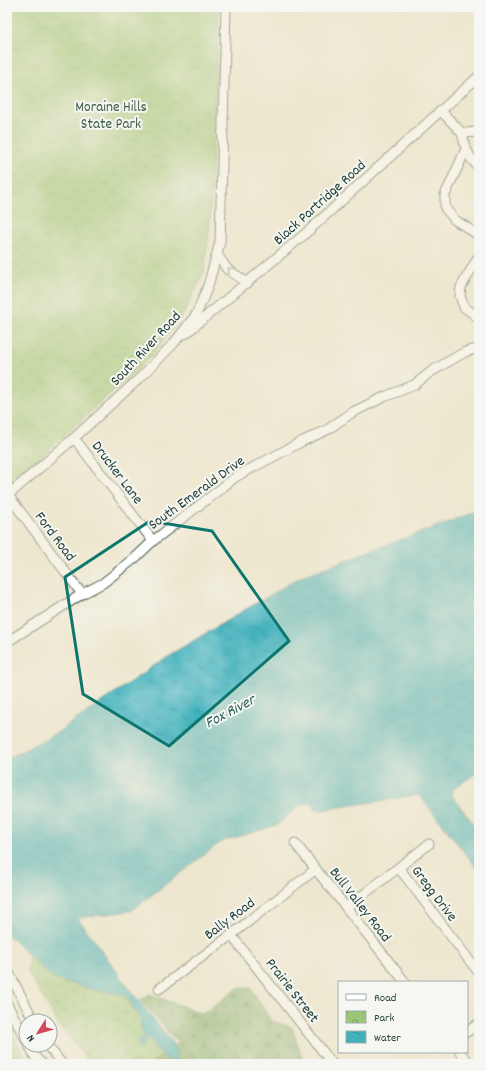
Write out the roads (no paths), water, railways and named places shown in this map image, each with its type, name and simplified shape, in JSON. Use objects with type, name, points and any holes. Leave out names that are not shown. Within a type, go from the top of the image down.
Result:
[{"type":"street","name":"South River Road","points":[[8,496],[143,375],[174,344],[196,314],[208,286],[220,242],[226,7]]},
{"type":"street","name":"Black Partridge Road","points":[[174,344],[305,234],[479,76]]},
{"type":"street","points":[[441,111],[462,133],[466,149],[472,160],[479,167]]},
{"type":"street","points":[[462,133],[479,132]]},
{"type":"street","points":[[466,149],[445,195],[445,208],[454,220],[479,236]]},
{"type":"street","points":[[217,254],[227,269],[248,283]]},
{"type":"street","points":[[479,256],[460,287],[460,296],[464,307],[479,318]]},
{"type":"street","name":"South Emerald Drive","points":[[7,642],[82,594],[103,583],[134,559],[153,541],[237,476],[302,441],[328,430],[353,412],[414,385],[432,371],[465,352],[476,349]]},
{"type":"street","name":"Drucker Lane","points":[[74,438],[153,541]]},
{"type":"street","name":"Ford Road","points":[[8,496],[82,594]]},
{"type":"street","name":"Bull Valley Road","points":[[295,843],[404,981]]},
{"type":"street","points":[[346,908],[429,844]]},
{"type":"street","name":"Gregg Drive","points":[[398,868],[479,973]]},
{"type":"street","name":"Bally Road","points":[[159,989],[316,869]]},
{"type":"street","name":"Prairie Street","points":[[231,935],[332,1063]]},
{"type":"street","points":[[7,969],[30,1013]]},
{"type":"street","points":[[7,1004],[18,1025]]},
{"type":"street","points":[[468,1031],[479,1023]]},
{"type":"street","points":[[33,1053],[42,1064]]},
{"type":"street","points":[[53,1053],[62,1064]]},
{"type":"street","points":[[461,1053],[468,1064]]},
{"type":"water","name":"Fox River","points":[[479,509],[479,771],[452,790],[453,797],[479,831],[479,871],[419,795],[316,811],[311,803],[300,805],[277,825],[221,842],[131,911],[78,918],[131,991],[174,1045],[178,1061],[181,1064],[172,1064],[172,1062],[164,1056],[148,1038],[142,1043],[143,1046],[140,1048],[138,1041],[145,1035],[141,1028],[141,1021],[126,995],[92,989],[52,978],[7,934],[7,759],[58,732],[171,654],[302,576],[454,520]]},
{"type":"park label","name":"Moraine Hills State Park","points":[[111,114]]}]
